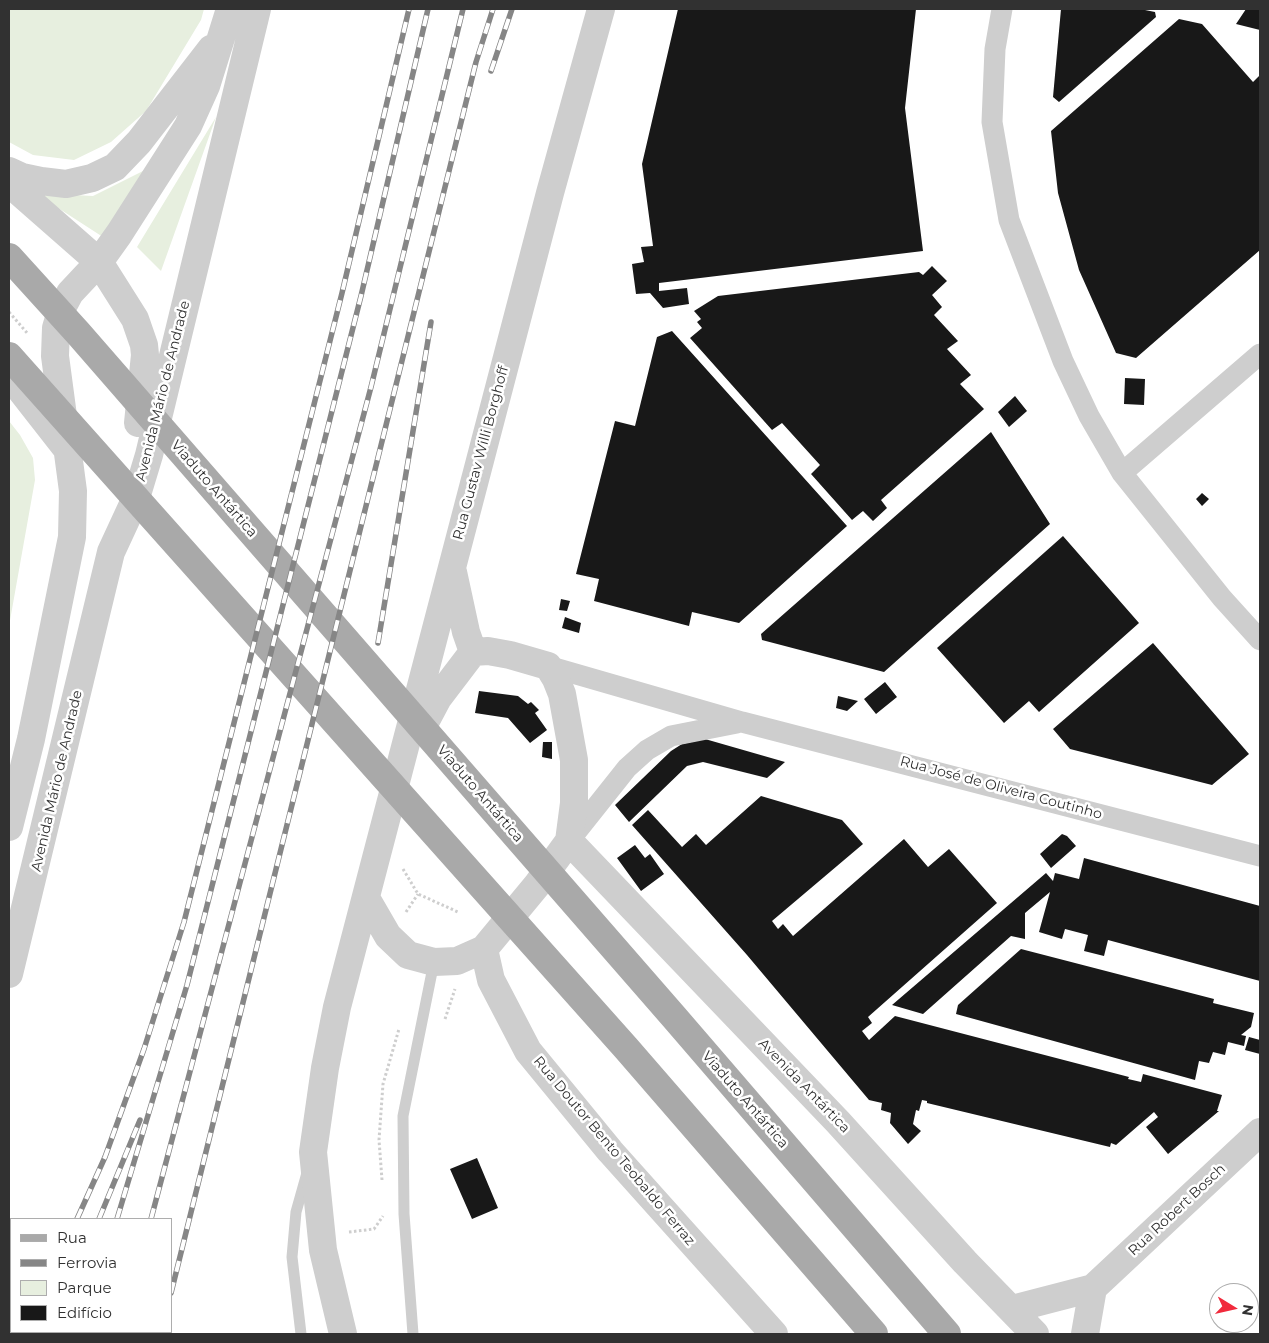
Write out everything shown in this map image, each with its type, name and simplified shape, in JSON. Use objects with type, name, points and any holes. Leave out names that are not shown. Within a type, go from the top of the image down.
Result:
[{"type":"main road","name":"Viaduto Antártica","points":[[9,257],[85,340],[947,1334]]},
{"type":"main road","points":[[9,356],[626,1048],[874,1334]]},
{"type":"street","name":"Avenida Mário de Andrade","points":[[11,961],[111,552],[136,498],[150,455],[257,9]]},
{"type":"street","name":"Rua Gustav Willi Borghoff","points":[[343,1334],[323,1250],[313,1152],[325,1068],[337,1007],[452,565],[601,9]]},
{"type":"street","points":[[1002,9],[995,49],[992,122],[1009,220],[1063,361],[1089,416],[1122,473],[1222,598],[1260,640]]},
{"type":"street","points":[[9,171],[32,179],[66,184],[92,178],[116,167],[151,127],[227,20]]},
{"type":"street","points":[[9,827],[31,738],[72,536],[73,491],[55,356],[56,328],[62,308],[70,293],[99,262],[188,126],[206,86],[227,20]]},
{"type":"street","points":[[9,183],[99,262],[135,319],[144,345],[144,366],[137,436],[111,552]]},
{"type":"street","points":[[1122,473],[1260,354]]},
{"type":"street","points":[[9,375],[66,448]]},
{"type":"street","points":[[452,565],[466,632],[473,652]]},
{"type":"street","points":[[366,898],[388,936],[408,955],[434,962],[457,961],[484,949],[537,885],[569,841],[574,803],[574,760],[562,694],[548,666],[510,655],[488,651],[473,652],[438,698],[403,759]]},
{"type":"street","name":"Rua José de Oliveira Coutinho","points":[[548,666],[742,722],[1260,856]]},
{"type":"street","name":"Rua José de Oliveira Coutinho","points":[[569,841],[626,768],[647,750],[671,736],[742,722]]},
{"type":"street","name":"Avenida Antártica","points":[[569,841],[838,1122],[958,1254],[1035,1334]]},
{"type":"street","name":"Rua Doutor Bento Teobaldo Ferraz","points":[[484,949],[491,980],[528,1052],[610,1151],[774,1334]]},
{"type":"street","name":"Rua Robert Bosch","points":[[1012,1309],[1093,1288],[1260,1132]]},
{"type":"street","points":[[1085,1334],[1093,1288]]},
{"type":"lane","points":[[413,1334],[404,1214],[403,1116],[434,962]]},
{"type":"lane","points":[[301,1334],[292,1257],[296,1212],[313,1152]]},
{"type":"path","points":[[402,868],[418,894],[458,912]]},
{"type":"path","points":[[443,1023],[459,985]]},
{"type":"green space","points":[[9,9],[204,9],[201,20],[146,111],[111,142],[74,160],[33,155],[9,142]]},
{"type":"green space","points":[[216,117],[161,271],[137,247]]},
{"type":"green space","points":[[153,166],[106,239],[35,193],[93,196]]},
{"type":"green space","points":[[9,421],[20,435],[33,458],[35,480],[9,626]]},
{"type":"building","points":[[678,9],[916,9],[905,108],[923,251],[659,283],[659,291],[687,288],[689,304],[663,308],[650,293],[636,294],[632,264],[644,262],[641,247],[653,246],[642,164]]},
{"type":"building","points":[[1061,9],[1140,9],[1155,12],[1156,17],[1059,102],[1053,97]]},
{"type":"building","points":[[1246,9],[1260,9],[1260,30],[1236,24]]},
{"type":"building","points":[[1179,19],[1202,24],[1253,82],[1260,75],[1260,250],[1136,358],[1116,353],[1079,270],[1058,193],[1051,131]]},
{"type":"building","points":[[932,266],[947,281],[932,295],[942,307],[934,315],[958,341],[947,349],[971,375],[960,384],[984,409],[881,500],[887,508],[873,521],[863,511],[852,520],[811,474],[820,465],[782,423],[772,430],[690,338],[702,328],[697,322],[701,319],[694,311],[718,296],[919,272],[923,275]]},
{"type":"building","points":[[672,331],[847,526],[739,623],[692,612],[689,626],[594,601],[599,579],[576,574],[615,421],[635,426],[657,337]]},
{"type":"building","points":[[1125,378],[1145,379],[1144,405],[1124,404]]},
{"type":"building","points":[[1015,396],[1027,411],[1009,427],[998,412]]},
{"type":"building","points":[[991,432],[1050,524],[884,672],[762,640],[761,634]]},
{"type":"building","points":[[1202,493],[1209,499],[1202,506],[1196,499]]},
{"type":"building","points":[[1063,536],[1139,623],[1039,712],[1029,701],[1004,723],[937,648]]},
{"type":"building","points":[[561,599],[570,601],[567,611],[559,610]]},
{"type":"building","points":[[565,617],[581,623],[579,633],[562,628]]},
{"type":"building","points":[[1153,643],[1249,754],[1212,785],[1070,749],[1053,729]]},
{"type":"building","points":[[885,682],[897,697],[876,714],[864,699]]},
{"type":"building","points":[[479,691],[518,696],[528,704],[531,702],[539,710],[535,713],[547,730],[530,743],[508,718],[475,713]]},
{"type":"building","points":[[838,696],[858,701],[847,711],[836,708]]},
{"type":"building","points":[[705,739],[785,762],[767,778],[703,762],[687,766],[629,822],[615,805],[671,751],[682,744]]},
{"type":"building","points":[[543,742],[552,742],[552,759],[542,757]]},
{"type":"building","points":[[761,796],[842,820],[863,844],[772,921],[778,929],[783,924],[793,936],[904,839],[928,867],[949,849],[997,903],[868,1017],[872,1023],[862,1031],[869,1040],[895,1016],[1129,1077],[1128,1079],[1141,1082],[1143,1074],[1222,1095],[1217,1111],[1219,1111],[1168,1154],[1146,1127],[1158,1117],[1154,1112],[1116,1145],[1111,1143],[1110,1147],[927,1103],[927,1101],[922,1100],[919,1111],[916,1110],[913,1124],[921,1131],[908,1144],[890,1123],[891,1113],[881,1110],[882,1103],[869,1100],[747,955],[632,825],[648,810],[682,847],[696,834],[706,845]]},
{"type":"building","points":[[1062,834],[1067,836],[1076,846],[1051,868],[1040,854]]},
{"type":"building","points":[[635,845],[645,858],[650,854],[664,874],[641,891],[617,858]]},
{"type":"building","points":[[1084,858],[1260,906],[1260,981],[1108,940],[1104,956],[1084,951],[1088,935],[1065,929],[1062,939],[1039,932],[1050,892],[1025,913],[1025,939],[1011,936],[923,1014],[892,1005],[1046,873],[1053,881],[1055,873],[1079,879]]},
{"type":"building","points":[[1021,949],[1214,999],[1213,1003],[1254,1013],[1251,1027],[1241,1035],[1246,1036],[1244,1046],[1228,1042],[1225,1055],[1213,1052],[1209,1063],[1199,1061],[1195,1080],[956,1014],[958,1005]]},
{"type":"building","points":[[1249,1037],[1260,1040],[1260,1054],[1245,1050]]},
{"type":"building","points":[[477,1158],[498,1208],[472,1219],[450,1169]]},
{"type":"railway","points":[[77,1218],[105,1157],[144,1049],[184,922],[342,293],[409,9]]},
{"type":"railway","points":[[117,1218],[187,985],[361,296],[428,9]]},
{"type":"railway","points":[[151,1218],[371,387],[463,9]]},
{"type":"railway","points":[[172,1289],[476,62],[493,9]]},
{"type":"railway","points":[[491,71],[512,9]]},
{"type":"railway","points":[[378,643],[431,322]]},
{"type":"railway","points":[[99,1218],[140,1120]]}]
